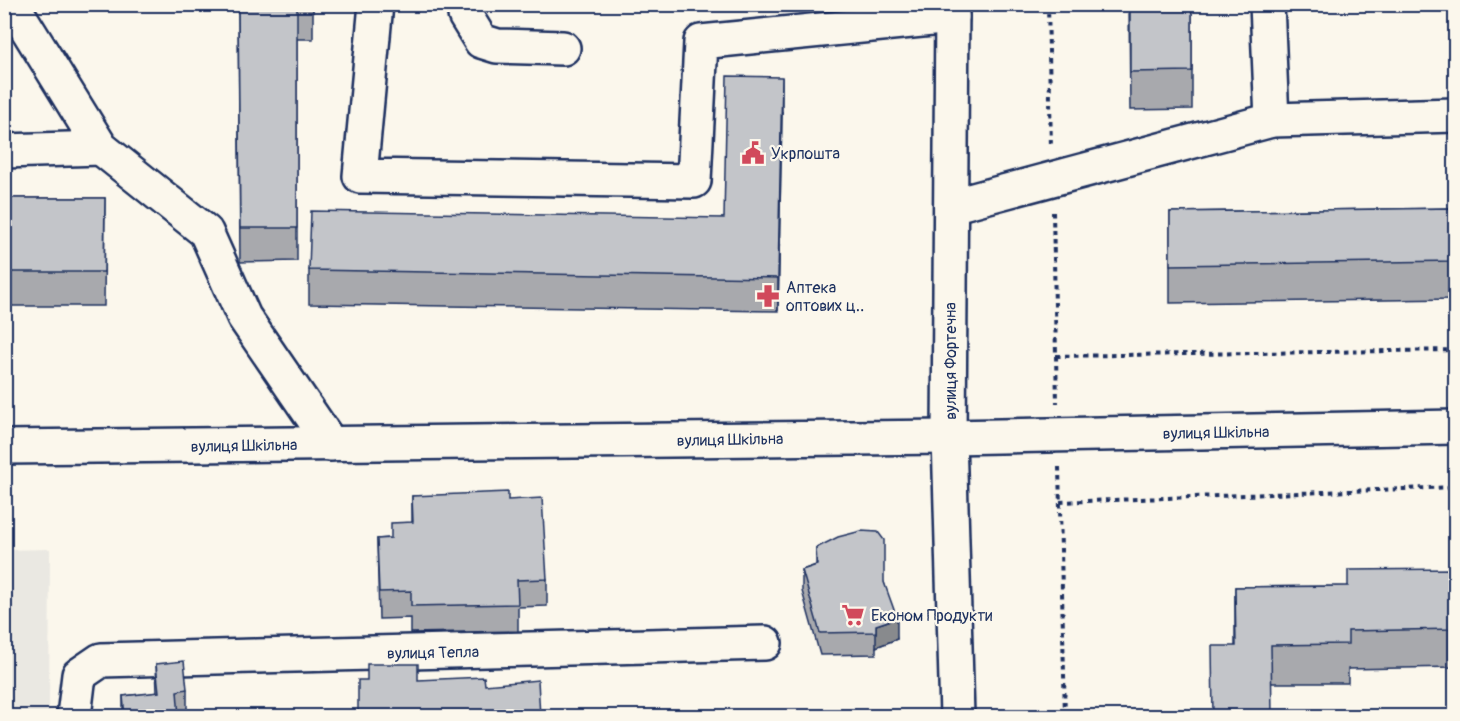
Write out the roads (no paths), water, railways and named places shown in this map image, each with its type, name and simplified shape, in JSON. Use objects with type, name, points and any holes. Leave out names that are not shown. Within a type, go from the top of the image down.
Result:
[{"type":"street","points":[[12,4],[101,148],[206,232],[244,317],[331,444]]},
{"type":"street","points":[[376,4],[360,176],[694,181],[701,42],[952,11]]},
{"type":"street","points":[[466,4],[465,15],[481,41],[497,46],[563,48]]},
{"type":"street","points":[[1267,4],[1272,120]]},
{"type":"street","name":"вулиця Фортечна","points":[[952,11],[950,437],[957,717]]},
{"type":"street","points":[[951,206],[1272,120],[1455,115]]},
{"type":"street","points":[[4,151],[101,148]]},
{"type":"street","name":"вулиця Шкільна","points":[[4,447],[950,437],[1455,427]]},
{"type":"street","name":"вулиця Тепла","points":[[74,717],[79,675],[101,660],[765,644]]},
{"type":"place","name":"Укрпошта","points":[[753,153]]},
{"type":"place","name":"Аптека оптових ц‥","points":[[768,296]]},
{"type":"place","name":"Економ Продукти","points":[[853,615]]}]
